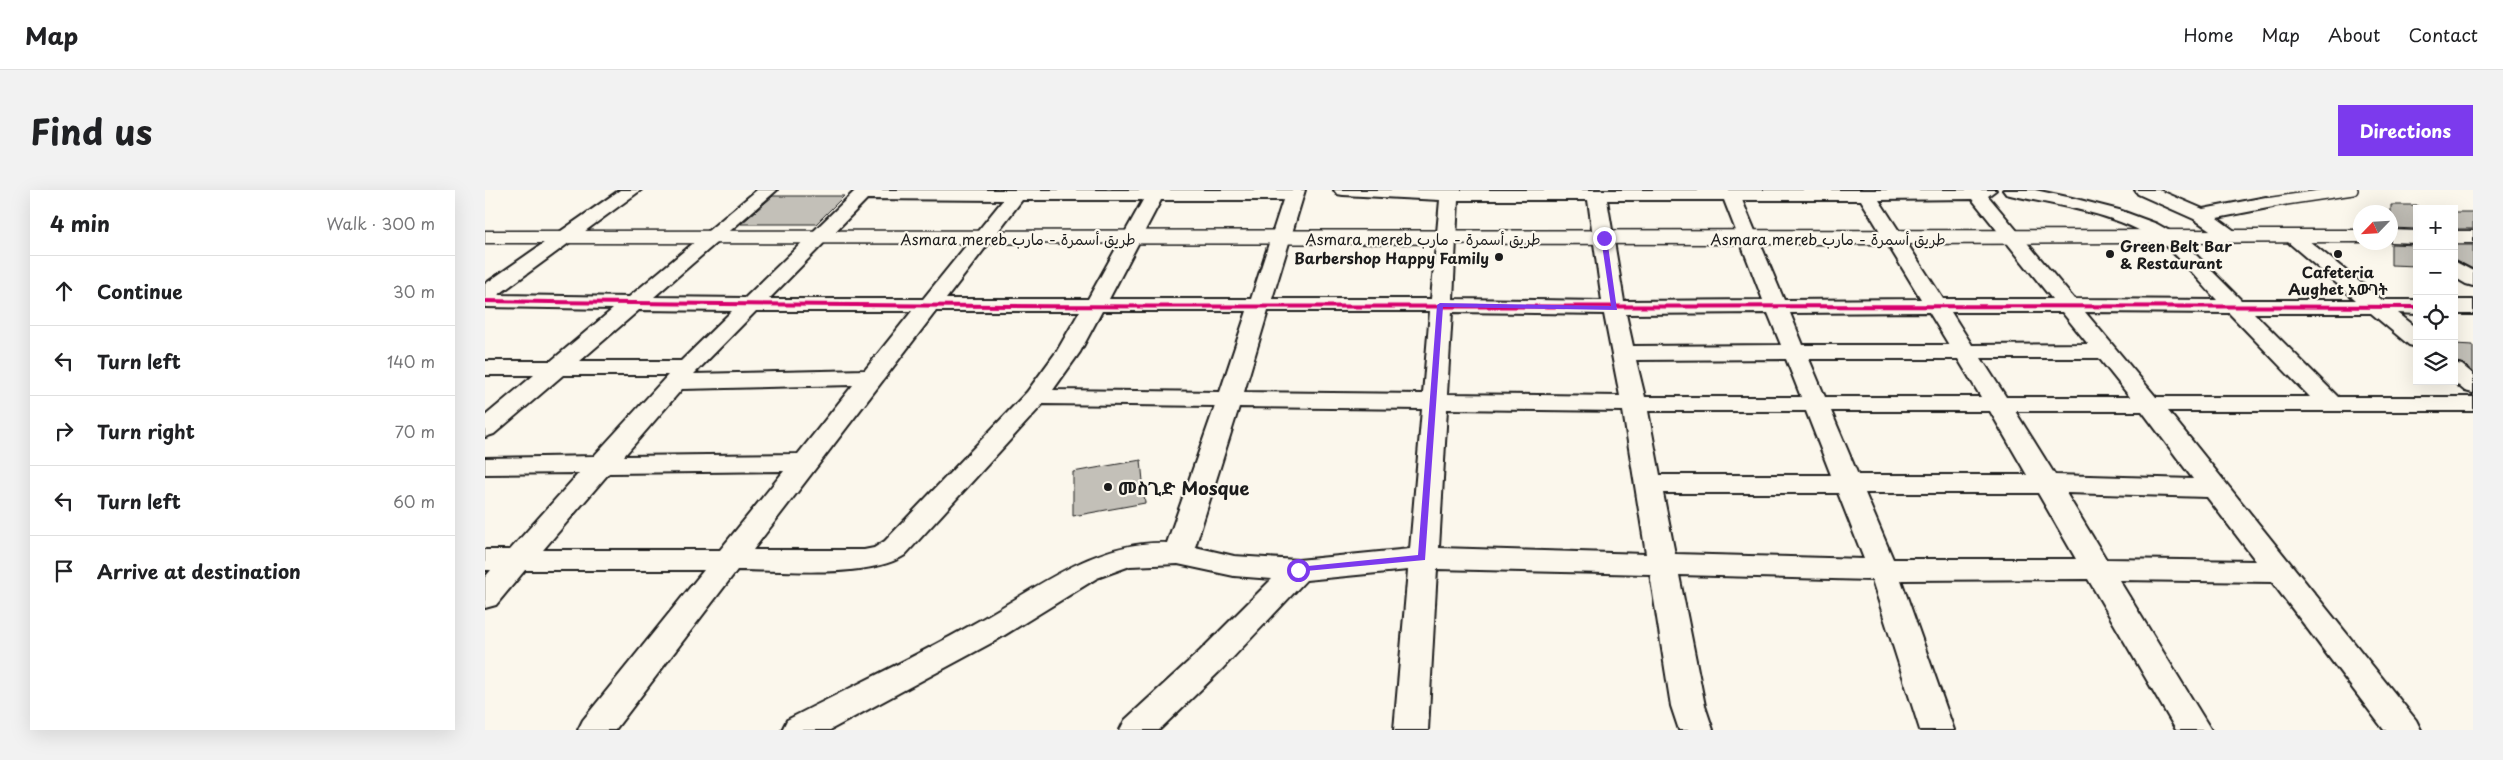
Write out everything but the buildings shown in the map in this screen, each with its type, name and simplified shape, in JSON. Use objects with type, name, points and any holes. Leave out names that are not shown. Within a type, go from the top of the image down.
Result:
[{"type":"highway","name":"Asmara mereb طريق أسمرة - مارب","points":[[485,237],[2168,238],[2353,236]]},
{"type":"highway","points":[[2458,237],[2473,237]]},
{"type":"street","points":[[485,294],[632,190]]},
{"type":"street","points":[[485,429],[768,190]]},
{"type":"street","points":[[1343,190],[1450,193],[1982,192],[2013,238],[2148,404],[2404,730]]},
{"type":"street","points":[[2012,190],[2126,219],[2153,228],[2168,238],[2331,404]]},
{"type":"street","points":[[2145,190],[2201,215],[2233,237]]},
{"type":"street","points":[[2235,190],[2266,203]]},
{"type":"street","points":[[485,597],[680,375],[864,192],[1295,193],[1231,398],[1177,554]]},
{"type":"street","points":[[595,730],[984,238],[1018,192]]},
{"type":"street","points":[[485,560],[864,560],[882,556],[895,548],[1036,397],[1068,352],[1133,238],[1156,192]]},
{"type":"street","points":[[1596,192],[1614,308],[1634,404],[1688,706],[1696,730]]},
{"type":"street","points":[[1730,192],[1779,307],[1883,570],[1937,730]]},
{"type":"street","points":[[1411,730],[1440,305],[1450,193]]},
{"type":"street","points":[[1866,193],[2099,569],[2193,730]]},
{"type":"street","points":[[2201,215],[2266,203]]},
{"type":"street","points":[[2291,236],[2413,337]]},
{"type":"street","points":[[2458,271],[2473,280]]},
{"type":"street","points":[[485,301],[750,306],[1260,304],[1614,308],[1935,305],[2413,307]]},
{"type":"street","points":[[2458,307],[2473,307]]},
{"type":"street","points":[[1623,353],[1797,354],[2105,351]]},
{"type":"street","points":[[485,368],[558,367],[680,375],[873,377]]},
{"type":"street","points":[[2458,373],[2473,386]]},
{"type":"street","points":[[1036,397],[1634,404],[2473,404]]},
{"type":"street","points":[[485,466],[807,462]]},
{"type":"street","points":[[1648,484],[2047,484],[2213,488]]},
{"type":"street","points":[[799,730],[984,633],[1087,571],[1126,556],[1158,553],[1177,554],[1234,566],[1298,570],[1422,558],[1883,570],[2099,569],[2279,572]]},
{"type":"street","points":[[1137,730],[1211,660],[1298,570]]},
{"type":"lane","points":[[2266,203],[2353,190]]},
{"type":"cycle path","points":[[485,301],[750,305],[1440,305],[1614,308],[1935,305],[2413,307]]},
{"type":"place","name":"Green Belt Bar & Restaurant","points":[[2110,254]]},
{"type":"place","name":"Cafeteria Aughet አውገት","points":[[2338,254]]},
{"type":"place","name":"Barbershop Happy Family","points":[[1499,257]]},
{"type":"place","name":"መስጊድ Mosque","points":[[1108,487]]},
{"type":"route","points":[[1298,570],[1422,558],[1440,305],[1614,308],[1604,238]]}]
